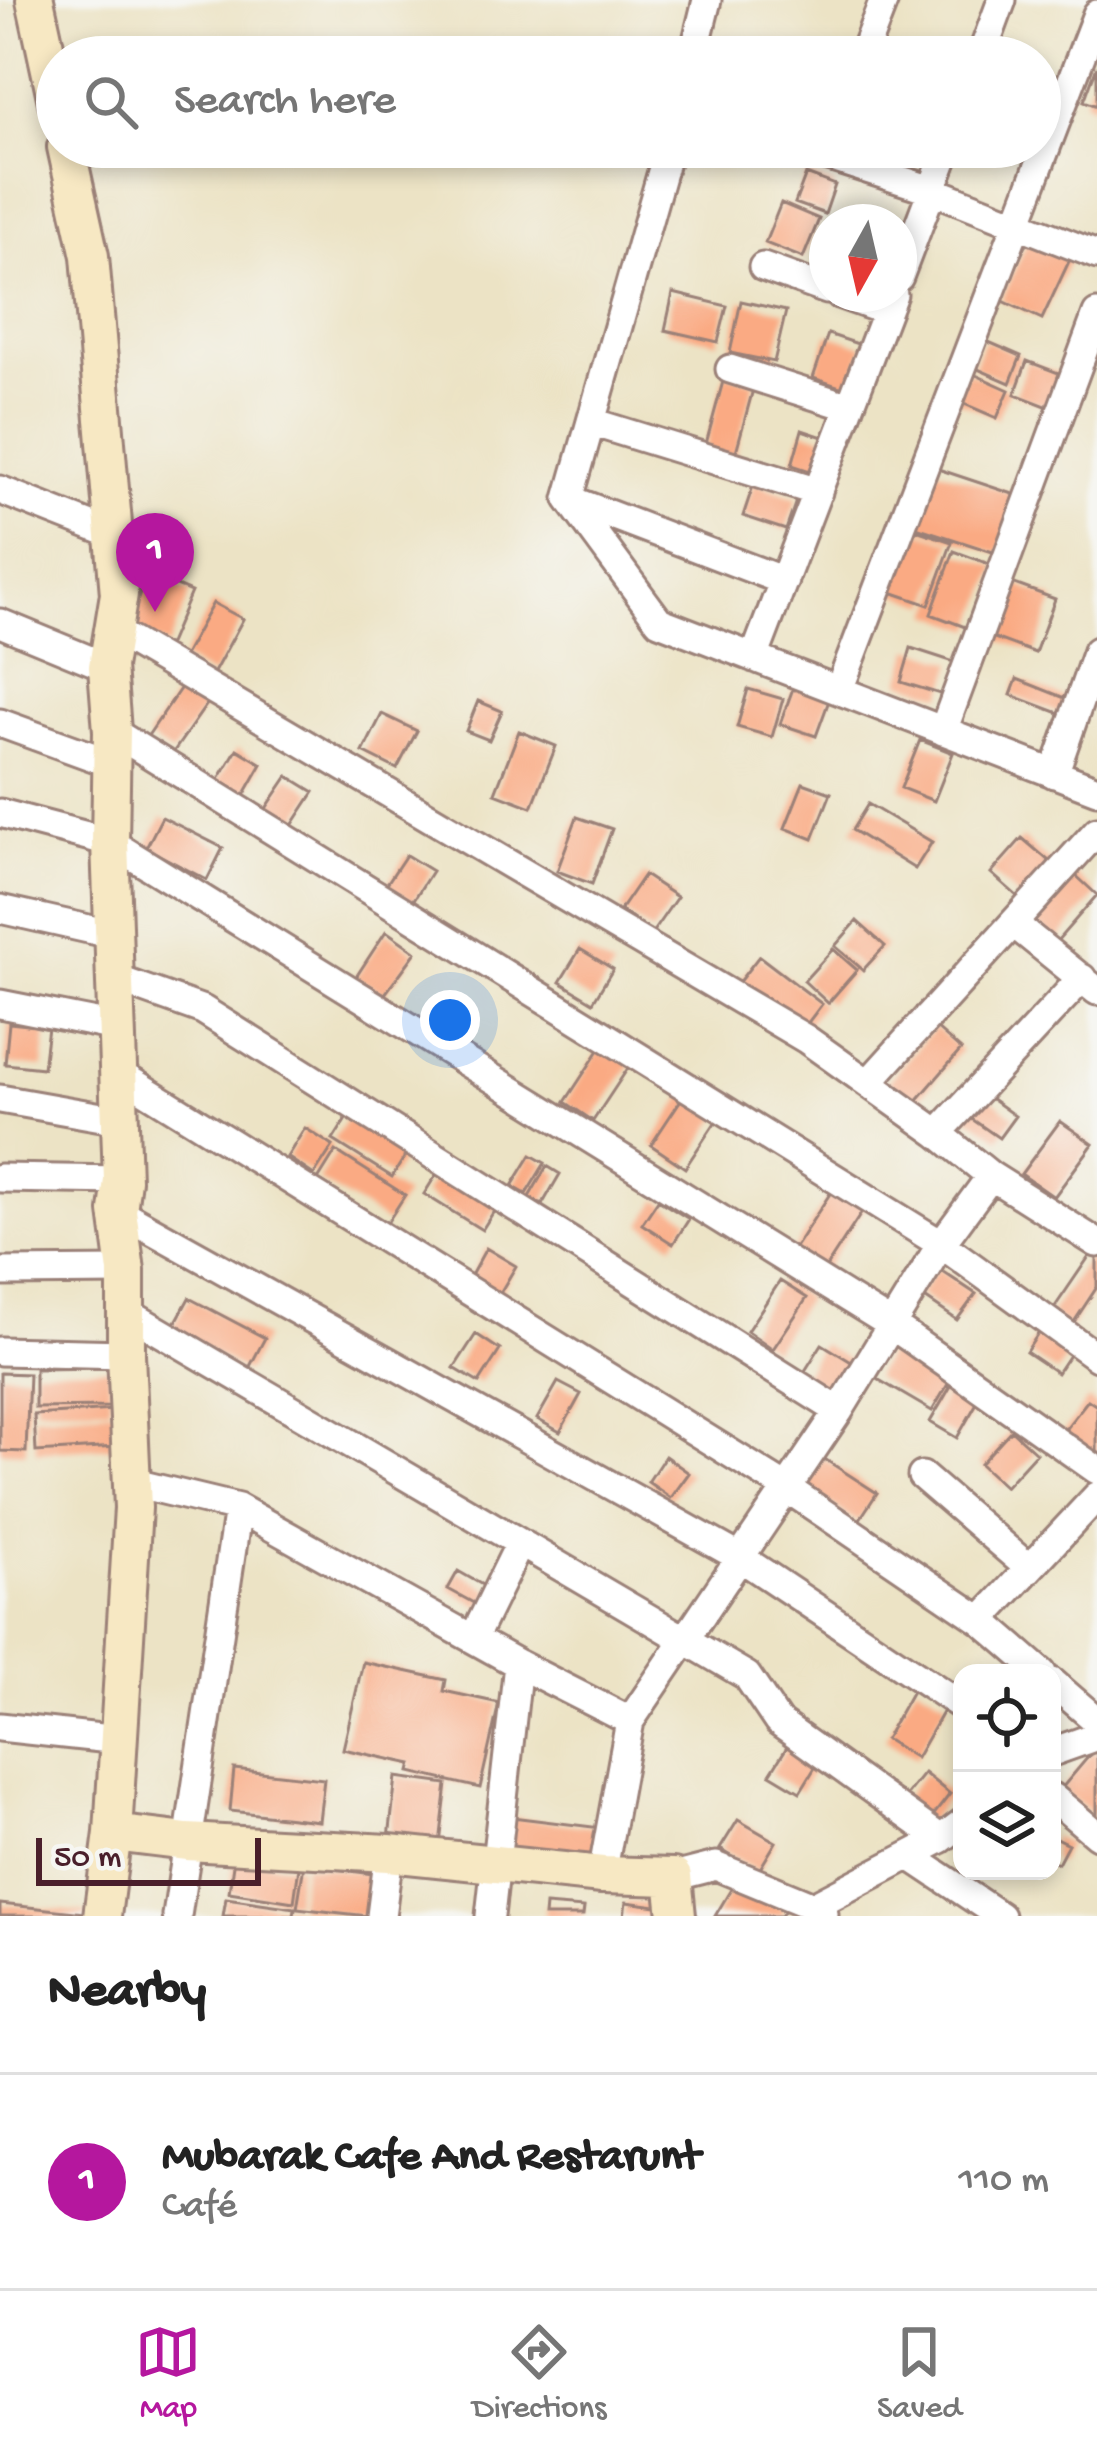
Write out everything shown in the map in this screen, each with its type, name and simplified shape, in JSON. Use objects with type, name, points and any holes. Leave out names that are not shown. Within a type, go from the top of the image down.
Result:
[{"type":"street","points":[[35,0],[43,36]]},
{"type":"street","points":[[698,36],[706,0]]},
{"type":"street","points":[[870,36],[884,0]]},
{"type":"street","points":[[989,36],[1002,0]]},
{"type":"street","points":[[1061,108],[1097,14]]},
{"type":"street","points":[[71,168],[90,256],[119,594],[111,650],[110,842],[134,1483],[113,1833],[102,1916]]},
{"type":"street","points":[[569,499],[663,168]]},
{"type":"street","points":[[869,168],[1097,256]]},
{"type":"street","points":[[917,230],[940,168]]},
{"type":"street","points":[[839,690],[1038,168]]},
{"type":"street","points":[[763,267],[809,284]]},
{"type":"street","points":[[754,658],[887,312]]},
{"type":"street","points":[[943,731],[1097,314]]},
{"type":"street","points":[[730,369],[850,407]]},
{"type":"street","points":[[591,422],[818,492]]},
{"type":"street","points":[[0,490],[114,535]]},
{"type":"street","points":[[569,499],[784,581]]},
{"type":"street","points":[[569,499],[659,621],[1097,790]]},
{"type":"street","points":[[0,623],[111,650],[806,1039],[991,1176],[1097,1243]]},
{"type":"street","points":[[1054,774],[1097,651]]},
{"type":"street","points":[[0,723],[112,747],[941,1244],[1097,1358]]},
{"type":"street","points":[[0,813],[110,842],[890,1324],[1097,1470]]},
{"type":"street","points":[[868,1082],[1097,831]]},
{"type":"street","points":[[0,908],[116,935]]},
{"type":"street","points":[[938,1133],[1089,984],[1013,924]]},
{"type":"street","points":[[116,980],[203,1010],[839,1411]]},
{"type":"street","points":[[0,1004],[116,1028]]},
{"type":"street","points":[[118,1073],[788,1489],[981,1620],[1032,1664]]},
{"type":"street","points":[[0,1100],[118,1120]]},
{"type":"street","points":[[602,1875],[630,1721],[839,1411],[941,1244],[991,1176]]},
{"type":"street","points":[[0,1178],[120,1195],[742,1558],[953,1700]]},
{"type":"street","points":[[0,1272],[126,1271]]},
{"type":"street","points":[[113,1833],[389,1853],[602,1875],[673,1877],[716,1866],[820,1911],[951,1831],[778,1723],[747,1676],[128,1313]]},
{"type":"street","points":[[0,1352],[126,1354]]},
{"type":"street","points":[[922,1476],[1029,1568]]},
{"type":"street","points":[[134,1483],[238,1508],[630,1721]]},
{"type":"street","points":[[981,1620],[1097,1496]]},
{"type":"street","points":[[177,1916],[238,1508]]},
{"type":"street","points":[[473,1639],[520,1543]]},
{"type":"street","points":[[490,1916],[518,1664]]},
{"type":"street","points":[[1061,1690],[1097,1721]]},
{"type":"street","points":[[0,1727],[118,1741]]},
{"type":"street","points":[[1061,1749],[1097,1736]]},
{"type":"street","points":[[1061,1804],[1097,1834]]},
{"type":"street","points":[[381,1916],[389,1853]]},
{"type":"street","points":[[910,1856],[1000,1916]]},
{"type":"street","points":[[673,1877],[677,1916]]},
{"type":"building","points":[[1097,66],[1097,106],[1084,101]]},
{"type":"building","points":[[806,174],[835,185],[828,204],[809,204],[809,208],[795,203]]},
{"type":"building","points":[[781,203],[809,215],[809,243],[803,258],[765,243]]},
{"type":"building","points":[[1030,236],[1072,255],[1042,319],[1001,300]]},
{"type":"building","points":[[673,293],[727,306],[718,342],[665,330]]},
{"type":"building","points":[[741,301],[786,311],[774,362],[730,353]]},
{"type":"building","points":[[828,334],[864,346],[849,390],[813,378]]},
{"type":"building","points":[[984,340],[1021,356],[1010,383],[973,367]]},
{"type":"building","points":[[1027,361],[1064,375],[1051,408],[1015,394]]},
{"type":"building","points":[[967,371],[1009,390],[997,418],[955,400]]},
{"type":"building","points":[[725,374],[755,382],[734,459],[704,451]]},
{"type":"building","points":[[802,430],[829,439],[819,474],[792,465]]},
{"type":"building","points":[[935,468],[1019,496],[999,554],[916,527]]},
{"type":"building","points":[[754,483],[797,498],[786,530],[743,516]]},
{"type":"building","points":[[913,529],[952,542],[929,605],[891,592]]},
{"type":"building","points":[[954,551],[997,567],[973,630],[931,614]]},
{"type":"building","points":[[148,574],[191,592],[168,646],[126,628]]},
{"type":"building","points":[[1009,582],[1055,599],[1035,653],[989,636]]},
{"type":"building","points":[[213,603],[243,619],[212,676],[182,659]]},
{"type":"building","points":[[911,648],[954,662],[943,695],[901,682]]},
{"type":"building","points":[[1017,679],[1070,700],[1064,715],[1011,695]]},
{"type":"building","points":[[184,683],[209,701],[172,754],[147,737]]},
{"type":"building","points":[[795,683],[831,695],[816,736],[780,724]]},
{"type":"building","points":[[748,689],[783,699],[772,737],[737,727]]},
{"type":"building","points":[[478,701],[502,711],[489,740],[466,731]]},
{"type":"building","points":[[382,714],[417,731],[397,769],[363,752]]},
{"type":"building","points":[[519,731],[556,746],[532,807],[495,793]]},
{"type":"building","points":[[920,740],[953,753],[934,801],[901,788]]},
{"type":"building","points":[[237,749],[262,764],[242,799],[216,784]]},
{"type":"building","points":[[288,776],[314,792],[291,827],[265,810]]},
{"type":"building","points":[[803,783],[831,793],[813,839],[785,828]]},
{"type":"building","points":[[868,804],[932,842],[915,869],[852,830]]},
{"type":"building","points":[[162,817],[223,848],[207,880],[146,848]]},
{"type":"building","points":[[577,817],[612,829],[592,884],[557,871]]},
{"type":"building","points":[[1022,838],[1056,867],[1025,903],[991,873]]},
{"type":"building","points":[[406,855],[432,871],[413,901],[386,885]]},
{"type":"building","points":[[1070,870],[1097,895],[1057,941],[1029,917]]},
{"type":"building","points":[[644,875],[677,897],[652,933],[620,910]]},
{"type":"building","points":[[857,921],[885,946],[863,970],[835,946]]},
{"type":"building","points":[[386,931],[416,952],[385,994],[356,977]]},
{"type":"building","points":[[580,949],[613,969],[593,1002],[560,982]]},
{"type":"building","points":[[833,949],[857,970],[828,1003],[804,981]]},
{"type":"building","points":[[759,956],[822,1004],[801,1032],[738,983]]},
{"type":"building","points":[[9,1023],[48,1027],[43,1068],[5,1064]]},
{"type":"building","points":[[935,1027],[961,1050],[914,1104],[888,1081]]},
{"type":"building","points":[[605,1041],[634,1059],[593,1121],[565,1102]]},
{"type":"building","points":[[688,1089],[722,1112],[685,1168],[651,1145]]},
{"type":"building","points":[[983,1093],[1015,1116],[999,1138],[966,1115]]},
{"type":"building","points":[[353,1108],[412,1145],[392,1177],[333,1140]]},
{"type":"building","points":[[1060,1121],[1093,1144],[1054,1197],[1021,1174]]},
{"type":"building","points":[[305,1128],[333,1146],[314,1175],[287,1157]]},
{"type":"building","points":[[336,1151],[405,1195],[387,1223],[318,1180]]},
{"type":"building","points":[[531,1155],[545,1163],[526,1194],[512,1186]]},
{"type":"building","points":[[443,1164],[501,1200],[482,1230],[424,1194]]},
{"type":"building","points":[[547,1166],[560,1174],[542,1205],[529,1197]]},
{"type":"building","points":[[835,1186],[866,1206],[823,1272],[792,1252]]},
{"type":"building","points":[[658,1200],[689,1219],[673,1244],[642,1224]]},
{"type":"building","points":[[1097,1245],[1097,1287],[1070,1328],[1050,1314]]},
{"type":"building","points":[[486,1248],[516,1266],[497,1298],[468,1281]]},
{"type":"building","points":[[937,1268],[976,1294],[957,1320],[919,1294]]},
{"type":"building","points":[[780,1281],[807,1298],[773,1349],[747,1331]]},
{"type":"building","points":[[189,1298],[265,1338],[247,1372],[171,1331]]},
{"type":"building","points":[[1040,1331],[1071,1352],[1057,1373],[1026,1352]]},
{"type":"building","points":[[476,1334],[500,1350],[479,1383],[454,1368]]},
{"type":"building","points":[[822,1344],[853,1363],[833,1393],[803,1374]]},
{"type":"building","points":[[893,1345],[951,1379],[932,1411],[874,1377]]},
{"type":"building","points":[[109,1368],[110,1407],[35,1408],[35,1369]]},
{"type":"building","points":[[0,1373],[29,1374],[26,1452],[0,1451]]},
{"type":"building","points":[[955,1379],[982,1394],[957,1438],[930,1422]]},
{"type":"building","points":[[558,1382],[581,1394],[560,1432],[537,1419]]},
{"type":"building","points":[[1088,1400],[1097,1406],[1097,1457],[1063,1432]]},
{"type":"building","points":[[114,1410],[116,1447],[36,1452],[34,1415]]},
{"type":"building","points":[[1011,1430],[1036,1453],[1005,1487],[980,1464]]},
{"type":"building","points":[[665,1456],[689,1473],[671,1498],[648,1482]]},
{"type":"building","points":[[823,1458],[877,1493],[858,1522],[804,1488]]},
{"type":"building","points":[[458,1571],[491,1590],[481,1607],[448,1589]]},
{"type":"building","points":[[363,1662],[446,1680],[444,1691],[499,1703],[480,1788],[410,1772],[412,1764],[343,1749]]},
{"type":"building","points":[[916,1684],[948,1702],[916,1758],[885,1739]]},
{"type":"building","points":[[792,1739],[822,1756],[800,1792],[770,1774]]},
{"type":"building","points":[[1093,1751],[1097,1754],[1097,1819],[1061,1789]]},
{"type":"building","points":[[234,1769],[324,1779],[319,1821],[230,1811]]},
{"type":"building","points":[[924,1773],[950,1794],[926,1825],[899,1804]]},
{"type":"building","points":[[396,1777],[447,1784],[440,1844],[389,1838]]},
{"type":"building","points":[[512,1817],[601,1828],[596,1867],[507,1856]]},
{"type":"building","points":[[738,1820],[776,1842],[758,1872],[720,1849]]},
{"type":"building","points":[[234,1858],[299,1867],[294,1902],[229,1892]]},
{"type":"building","points":[[304,1865],[373,1874],[368,1916],[297,1908]]},
{"type":"building","points":[[736,1881],[785,1910],[781,1916],[715,1916]]},
{"type":"building","points":[[226,1898],[295,1908],[294,1916],[223,1916]]},
{"type":"building","points":[[626,1902],[672,1908],[671,1916],[624,1916]]},
{"type":"building","points":[[0,1904],[86,1913],[86,1916],[0,1916]]},
{"type":"building","points":[[545,1905],[584,1908],[583,1916],[544,1916]]},
{"type":"place","name":"Mubarak Cafe And Restarunt","points":[[155,612]]}]
